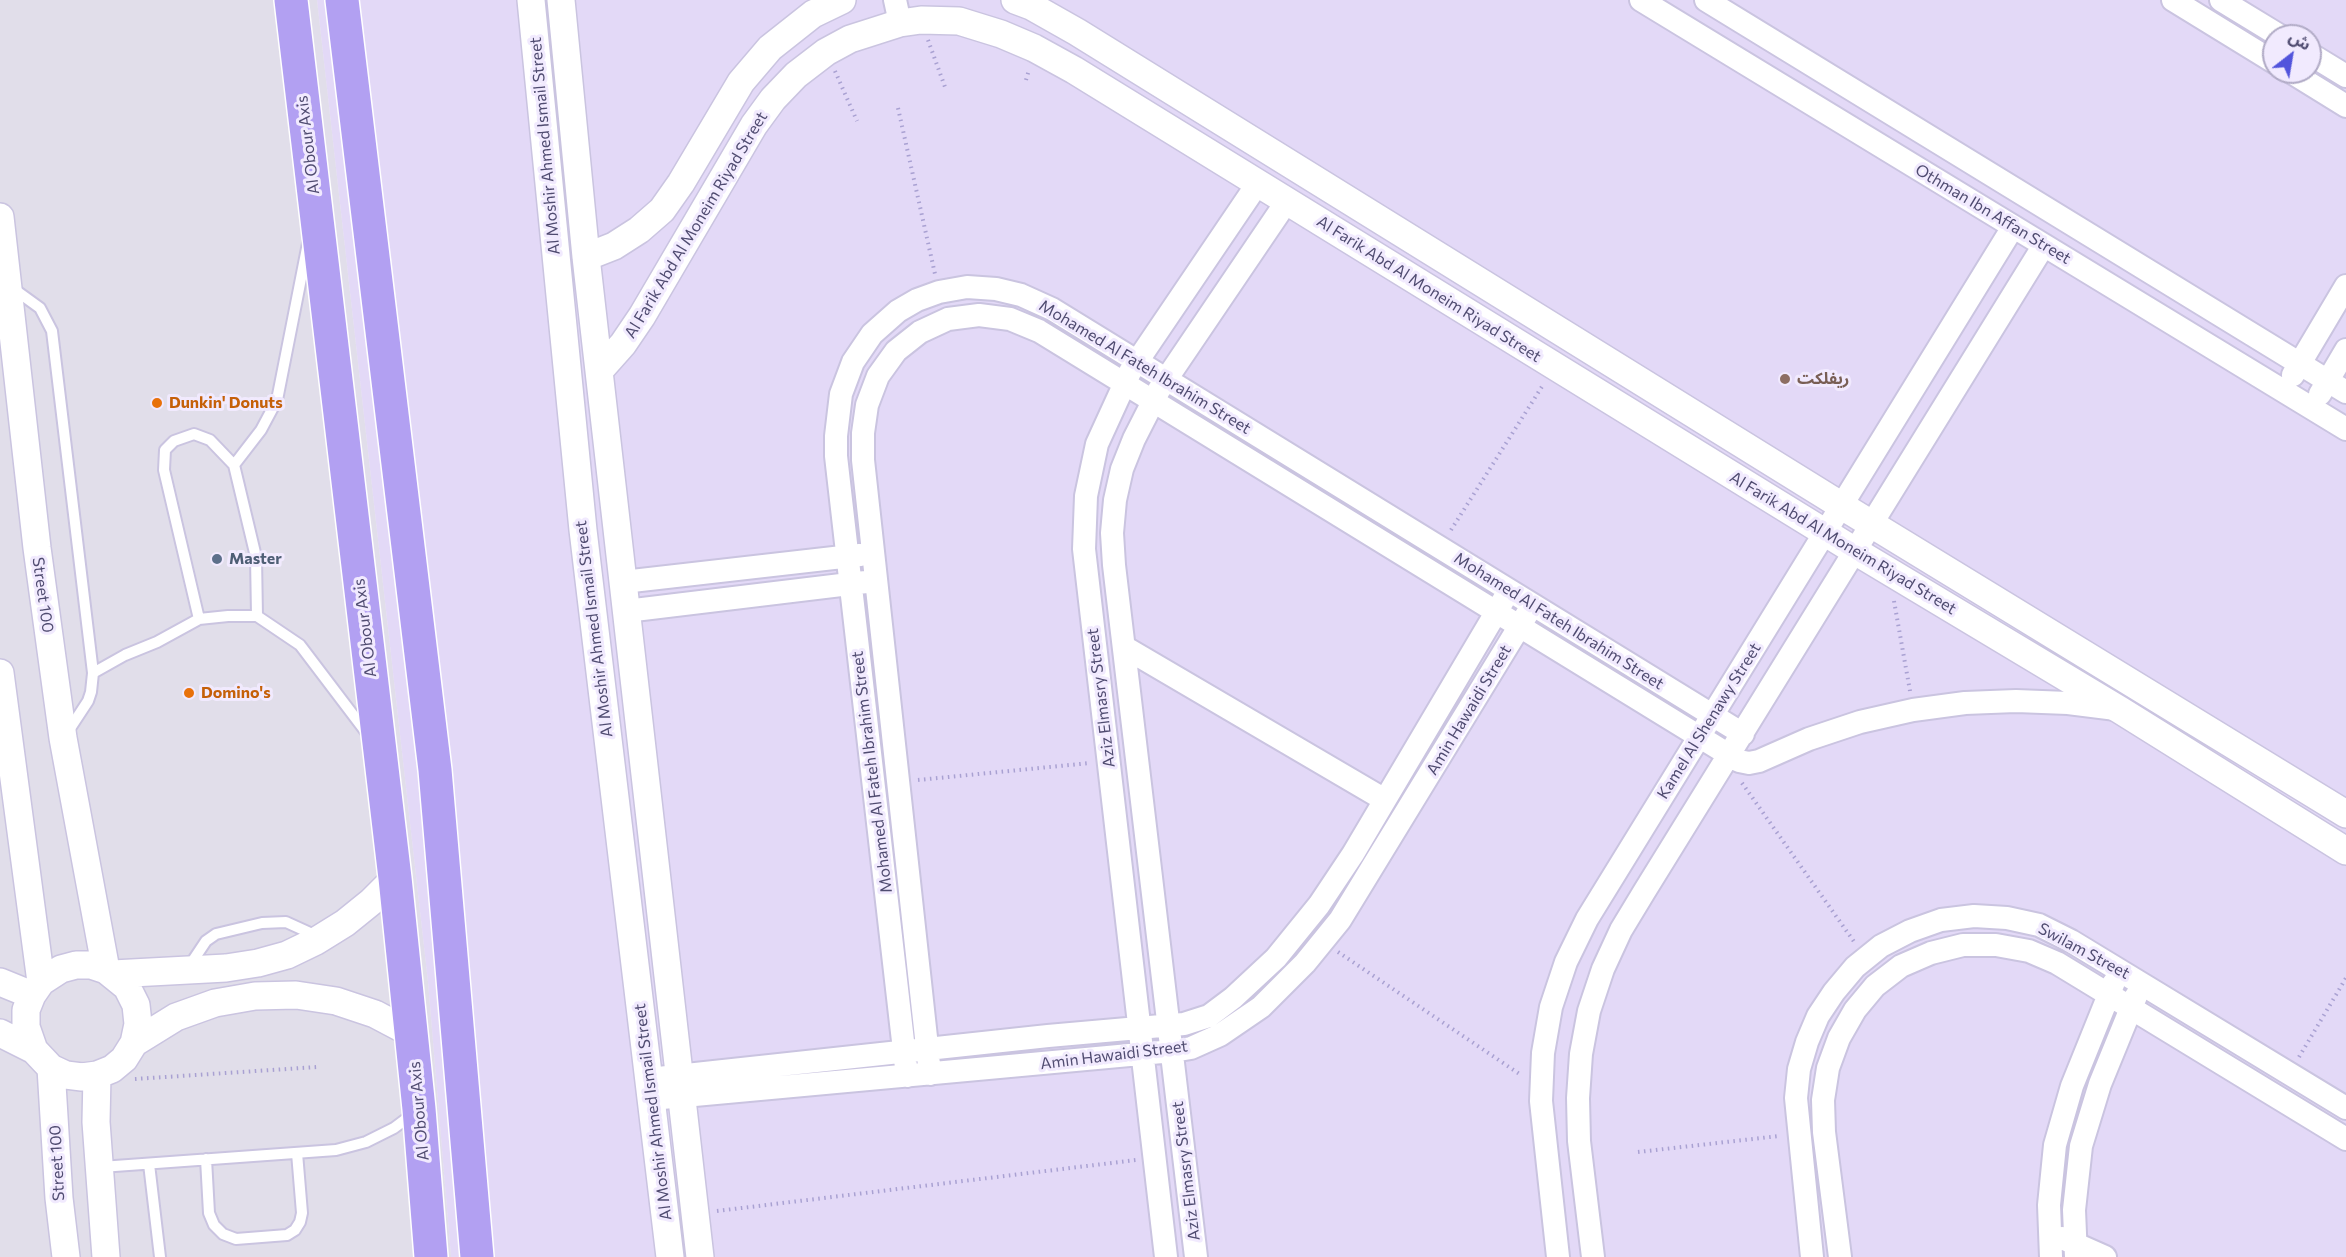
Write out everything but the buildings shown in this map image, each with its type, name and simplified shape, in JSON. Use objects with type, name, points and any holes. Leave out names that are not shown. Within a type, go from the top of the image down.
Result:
[{"type":"highway","name":"Al Obour Axis","points":[[291,0],[380,752],[419,1109],[431,1257]]},
{"type":"highway","points":[[342,0],[435,770],[477,1257]]},
{"type":"street","name":"Al Moshir Ahmed Ismail Street","points":[[531,0],[583,530],[670,1257]]},
{"type":"street","name":"Al Moshir Ahmed Ismail Street","points":[[561,0],[586,257],[699,1257]]},
{"type":"street","points":[[586,257],[614,246],[639,230],[662,210],[681,183],[741,82],[770,48],[818,7],[842,0]]},
{"type":"street","name":"Al Farik Abd Al Moneim Riyad Street","points":[[1015,0],[1031,6],[1077,32],[1872,525],[2346,814]]},
{"type":"street","name":"Othman Ibn Affan Street","points":[[1706,0],[2337,386]]},
{"type":"street","points":[[2173,0],[2262,55]]},
{"type":"street","points":[[2221,0],[2262,25]]},
{"type":"street","name":"Othman Ibn Affan Street","points":[[1646,1],[1675,9],[2013,227],[2346,429]]},
{"type":"street","name":"Al Farik Abd Al Moneim Riyad Street","points":[[599,371],[623,344],[642,316],[754,125],[773,99],[796,75],[826,51],[905,14],[958,21],[1001,34],[1034,48],[1074,70],[1825,533],[2120,710],[2346,851]]},
{"type":"street","points":[[770,48],[772,59],[780,69],[787,74],[796,75]]},
{"type":"street","points":[[2322,61],[2346,76]]},
{"type":"street","points":[[2310,84],[2346,106]]},
{"type":"street","name":"Aziz Elmasry Street","points":[[1166,1257],[1084,549],[1084,522],[1090,470],[1097,444],[1124,383],[1257,183]]},
{"type":"street","name":"Aziz Elmasry Street","points":[[1196,1257],[1114,565],[1112,532],[1115,500],[1122,469],[1153,400],[1287,201]]},
{"type":"street","name":"Street 100","points":[[0,217],[37,548],[63,738],[110,972]]},
{"type":"street","name":"Kamel Al Shenawy Street","points":[[1558,1257],[1545,1148],[1542,1089],[1543,1053],[1551,1006],[1566,962],[1587,920],[2013,227]]},
{"type":"street","points":[[1593,1257],[1579,1141],[1578,1098],[1581,1054],[1589,1011],[1603,969],[1621,930],[2044,245]]},
{"type":"street","points":[[2283,391],[2346,286]]},
{"type":"street","name":"Mohamed Al Fateh Ibrahim Street","points":[[907,1076],[836,456],[837,416],[841,394],[853,362],[872,334],[898,311],[917,300],[939,292],[967,287],[996,289],[1021,295],[1052,309],[1743,734]]},
{"type":"street","name":"Mohamed Al Fateh Ibrahim Street","points":[[930,1074],[863,460],[863,433],[867,405],[878,376],[896,351],[920,332],[948,319],[979,315],[1010,319],[1039,331],[1520,626],[1699,737],[1728,758],[1749,764],[1860,722],[1913,710],[1965,703],[2016,701],[2068,703],[2120,710]]},
{"type":"street","points":[[2311,408],[2337,386],[2346,350]]},
{"type":"street","points":[[623,582],[874,554]]},
{"type":"street","points":[[729,570],[732,598]]},
{"type":"street","points":[[626,611],[877,580]]},
{"type":"street","name":"Amin Hawaidi Street","points":[[650,1089],[928,1049],[1170,1026],[1197,1021],[1220,1009],[1276,958],[1319,905],[1385,800],[1509,590]]},
{"type":"street","name":"Amin Hawaidi Street","points":[[679,1086],[907,1076],[1173,1051],[1191,1048],[1206,1042],[1261,1007],[1323,942],[1364,883],[1533,605]]},
{"type":"street","points":[[1124,647],[1385,800]]},
{"type":"street","points":[[0,673],[37,988]]},
{"type":"street","points":[[110,972],[226,968],[287,955],[345,923],[371,902],[394,878]]},
{"type":"street","name":"Swilam Street","points":[[1812,1257],[1796,1098],[1799,1069],[1807,1042],[1818,1016],[1855,967],[1881,946],[1910,930],[1941,920],[1985,916],[2039,925],[2119,969],[2346,1108]]},
{"type":"street","name":"Swilam Street","points":[[1840,1257],[1824,1132],[1823,1100],[1828,1068],[1839,1038],[1854,1010],[1875,986],[1901,966],[1931,952],[1963,945],[1996,945],[2029,951],[2057,963],[2346,1139]]},
{"type":"street","points":[[894,963],[918,961]]},
{"type":"street","points":[[0,1033],[66,1075],[82,1077],[105,1072],[124,1059],[134,1043],[138,1024],[136,1005],[127,987],[110,972],[91,965],[76,965],[61,969],[37,988],[27,1010],[26,1026],[43,1059]]},
{"type":"street","points":[[2105,1257],[2050,1246],[2051,1174],[2060,1125],[2072,1086],[2119,969]]},
{"type":"street","points":[[0,982],[37,988]]},
{"type":"street","points":[[2075,1250],[2074,1210],[2081,1146],[2097,1094],[2142,983]]},
{"type":"street","points":[[134,1043],[176,1017],[215,1004],[255,996],[296,995],[336,1001],[375,1014],[411,1033]]},
{"type":"street","points":[[1048,1036],[1050,1063]]},
{"type":"street","name":"Street 100","points":[[43,1059],[66,1257]]},
{"type":"street","points":[[105,1072],[96,1122],[106,1257]]},
{"type":"lane","points":[[234,465],[261,430],[277,400],[315,207]]},
{"type":"lane","points":[[8,285],[40,308],[52,331],[93,673],[92,693],[63,738]]},
{"type":"lane","points":[[199,619],[164,470],[165,450],[174,441],[194,434],[210,440],[234,465],[256,557],[257,616]]},
{"type":"lane","points":[[93,673],[199,619],[257,616],[300,645],[355,714],[380,752]]},
{"type":"lane","points":[[187,970],[206,941],[216,934],[262,923],[274,921],[292,924],[308,932],[316,941]]},
{"type":"lane","points":[[99,1167],[336,1150],[366,1142],[394,1128],[419,1109]]},
{"type":"lane","points":[[206,1159],[208,1213],[214,1225],[223,1234],[236,1239],[287,1235],[295,1230],[302,1213],[297,1153]]},
{"type":"lane","points":[[149,1164],[160,1257]]},
{"type":"path","points":[[905,14],[945,87]]},
{"type":"path","points":[[826,51],[857,121]]},
{"type":"path","points":[[898,108],[939,292]]},
{"type":"path","points":[[1440,548],[1555,367]]},
{"type":"path","points":[[1888,571],[1913,710]]},
{"type":"path","points":[[1728,758],[1866,958]]},
{"type":"path","points":[[898,783],[1108,761]]},
{"type":"path","points":[[1323,942],[1542,1089]]},
{"type":"path","points":[[2289,1073],[2346,978]]},
{"type":"path","points":[[105,1072],[141,1080],[317,1067]]},
{"type":"path","points":[[1638,1152],[1798,1134]]},
{"type":"path","points":[[694,1214],[1154,1157]]},
{"type":"shaded area","points":[[0,0],[317,0],[428,982],[451,1257],[0,1257]]},
{"type":"shaded area","points":[[317,0],[2346,0],[2346,1257],[451,1257],[428,982]]},
{"type":"place","name":"ريفلكت","points":[[1785,379]]},
{"type":"place","name":"Dunkin' Donuts","points":[[157,403]]},
{"type":"place","name":"Master","points":[[217,559]]},
{"type":"place","name":"Domino's","points":[[189,693]]}]
